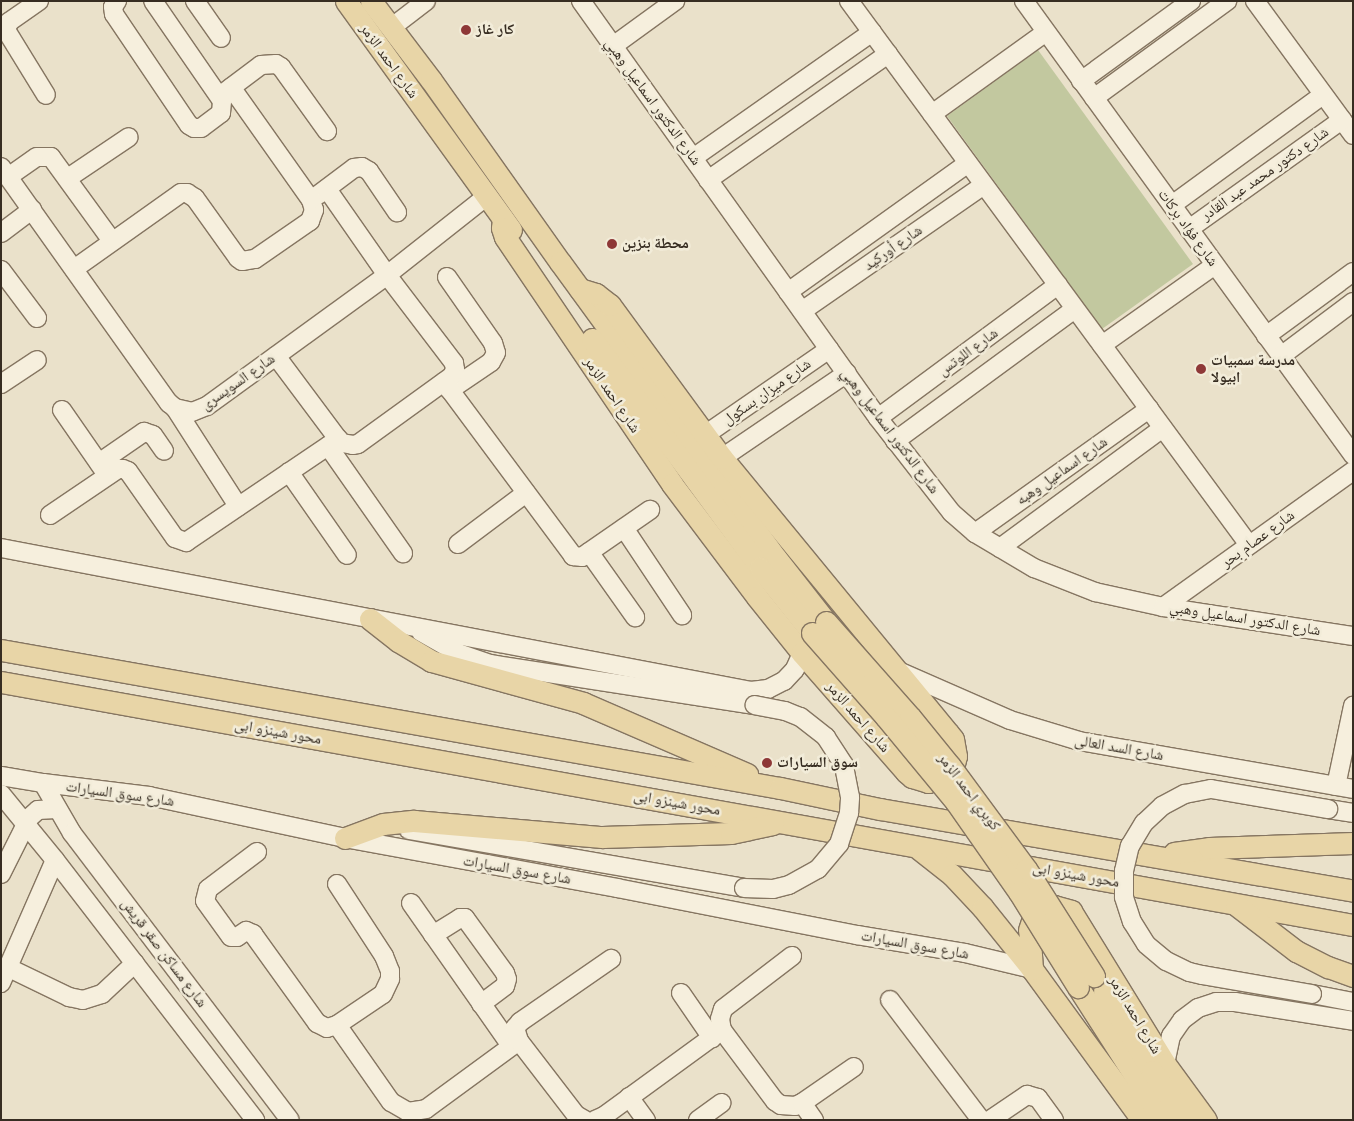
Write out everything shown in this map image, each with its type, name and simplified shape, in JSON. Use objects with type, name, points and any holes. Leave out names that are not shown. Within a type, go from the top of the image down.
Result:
[{"type":"main road","name":"شارع احمد الزمر","points":[[346,1],[503,219],[504,237],[672,484],[802,653],[906,772],[912,777],[928,782],[936,780],[950,771],[956,756],[953,740],[896,669]]},
{"type":"main road","name":"شارع احمد الزمر","points":[[371,1],[431,80],[776,558],[819,628]]},
{"type":"main road","points":[[503,219],[760,568],[819,628]]},
{"type":"main road","points":[[580,289],[596,294],[610,305],[722,458],[896,669]]},
{"type":"main road","points":[[370,619],[398,641],[431,661],[583,703],[780,788]]},
{"type":"main road","name":"كوبري احمد الزمر","points":[[819,628],[886,717],[956,802],[1019,892],[1086,981]]},
{"type":"main road","points":[[1,650],[780,788],[880,809],[1160,856],[1353,891]]},
{"type":"main road","name":"محور شينزو ابى","points":[[1,682],[1353,925]]},
{"type":"main road","points":[[353,840],[383,824],[414,821],[602,837],[731,833],[780,822]]},
{"type":"main road","points":[[1160,856],[1209,848],[1353,843]]},
{"type":"main road","points":[[916,847],[968,891],[1032,969],[1142,1120]]},
{"type":"main road","points":[[1234,904],[1296,951],[1328,967],[1353,976]]},
{"type":"main road","name":"شارع احمد الزمر","points":[[1032,969],[1029,930],[1034,918],[1042,910],[1054,906],[1072,911],[1165,1064],[1206,1120]]},
{"type":"main road","points":[[1086,981],[1163,1120]]},
{"type":"main road","points":[[1086,981],[1122,1024],[1186,1120]]},
{"type":"street","points":[[39,1],[9,22],[6,30],[46,95]]},
{"type":"street","points":[[117,1],[113,7],[114,14],[191,127],[201,128],[221,113],[225,92],[261,66],[276,64],[281,67],[327,131]]},
{"type":"street","points":[[74,269],[177,196],[187,193],[195,198],[238,258],[251,261],[310,221],[314,210],[311,200],[153,1]]},
{"type":"street","points":[[196,1],[221,38]]},
{"type":"street","points":[[391,28],[426,1]]},
{"type":"street","name":"شارع الدكتور اسماعيل وهبي","points":[[581,1],[894,441],[952,513],[975,533],[1034,568],[1095,592],[1163,607],[1353,636]]},
{"type":"street","points":[[613,46],[675,1]]},
{"type":"street","points":[[849,1],[1249,545]]},
{"type":"street","name":"شارع فؤاد بركات","points":[[1024,1],[1353,454]]},
{"type":"street","points":[[1081,80],[1191,1]]},
{"type":"street","points":[[1094,98],[1227,1]]},
{"type":"street","points":[[1255,1],[1353,135]]},
{"type":"street","points":[[693,158],[872,32]]},
{"type":"street","points":[[932,114],[1046,32]]},
{"type":"street","points":[[708,180],[888,54]]},
{"type":"street","name":"شارع دكتور محمد عبد القادر","points":[[1172,205],[1324,95]]},
{"type":"street","name":"شارع دكتور محمد عبد القادر","points":[[1189,229],[1342,120]]},
{"type":"street","points":[[68,178],[128,137]]},
{"type":"street","points":[[112,241],[55,160],[41,156],[5,172],[169,403],[175,408],[238,506]]},
{"type":"street","name":"شارع أوركيد","points":[[788,292],[968,163]]},
{"type":"street","points":[[311,200],[354,168],[365,168],[397,212]]},
{"type":"street","name":"شارع أوركيد","points":[[802,311],[984,185]]},
{"type":"street","points":[[327,189],[387,275],[454,364],[454,373],[447,386]]},
{"type":"street","name":"شارع السويسرى","points":[[175,408],[192,412],[200,410],[387,275],[487,196]]},
{"type":"street","points":[[1,232],[32,210]]},
{"type":"street","points":[[1102,345],[1215,265]]},
{"type":"street","points":[[1,270],[37,318]]},
{"type":"street","points":[[1266,336],[1353,272]]},
{"type":"street","points":[[104,470],[121,468],[128,471],[175,538],[183,542],[190,541],[333,442],[347,445],[358,444],[447,386],[491,362],[496,353],[493,342],[447,277]]},
{"type":"street","name":"شارع اللوتس","points":[[878,418],[1058,285]]},
{"type":"street","points":[[1281,356],[1353,302]]},
{"type":"street","name":"شارع اللوتس","points":[[894,441],[1076,309]]},
{"type":"street","name":"شارع ميزان بسكول","points":[[705,435],[829,349]]},
{"type":"street","points":[[276,356],[333,442],[402,553]]},
{"type":"street","points":[[1,384],[37,360]]},
{"type":"street","name":"شارع ميزان بسكول","points":[[722,458],[847,373]]},
{"type":"street","points":[[447,386],[574,556],[580,558],[650,510]]},
{"type":"street","name":"شارع اسماعيل وهبه","points":[[975,533],[1149,409]]},
{"type":"street","points":[[62,410],[104,470]]},
{"type":"street","name":"شارع اسماعيل وهبه","points":[[1000,548],[1163,428]]},
{"type":"street","points":[[50,515],[104,470],[144,432],[153,435],[164,451]]},
{"type":"street","name":"شارع عصام بحر","points":[[1163,607],[1353,471]]},
{"type":"street","points":[[290,472],[347,555]]},
{"type":"street","points":[[458,544],[526,492]]},
{"type":"street","points":[[624,528],[682,615]]},
{"type":"street","points":[[1,548],[751,691],[768,689],[784,681],[795,669],[802,653]]},
{"type":"street","points":[[589,552],[635,617]]},
{"type":"street","points":[[353,840],[389,831],[416,830],[744,888],[773,889],[789,885],[818,869],[839,844],[849,813],[850,797],[844,764],[826,737],[800,717],[785,711],[490,664],[443,646],[414,627]]},
{"type":"street","name":"شارع السد العالى","points":[[896,669],[1041,731],[1079,741],[1344,787]]},
{"type":"street","points":[[1344,787],[1353,706]]},
{"type":"street","name":"شارع سوق السيارات","points":[[1,776],[43,784],[148,796],[353,840],[616,888],[857,935],[965,953],[1032,969]]},
{"type":"street","name":"شارع مساكن صقر قريش","points":[[43,784],[56,809],[72,833],[290,1120]]},
{"type":"street","points":[[1353,813],[1211,789],[1185,794],[1162,806],[1144,823],[1130,846],[1124,871],[1124,897],[1132,922],[1146,944],[1166,961],[1189,972],[1202,975],[1353,1002]]},
{"type":"street","name":"شارع مساكن صقر قريش","points":[[3,800],[26,823],[254,1120]]},
{"type":"street","points":[[1,874],[26,823],[38,810],[56,809]]},
{"type":"street","points":[[257,852],[208,889],[205,901],[231,938],[248,931],[253,934],[317,1023],[327,1028],[337,1025],[383,994],[390,979],[390,971],[384,956],[337,884]]},
{"type":"street","points":[[55,860],[4,976],[83,1000],[102,994],[135,964]]},
{"type":"street","points":[[411,903],[481,1004],[576,1115],[594,1120],[717,1034],[723,1009],[792,956]]},
{"type":"street","points":[[433,935],[460,918],[465,918],[505,973],[507,980],[504,986],[481,1004]]},
{"type":"street","points":[[515,1044],[517,1024],[610,959]]},
{"type":"street","points":[[680,994],[775,1101],[788,1107],[802,1103],[854,1067]]},
{"type":"street","points":[[890,1000],[980,1120]]},
{"type":"street","points":[[1165,1064],[1171,1036],[1182,1020],[1198,1008],[1216,1002],[1235,1002],[1353,1021]]},
{"type":"street","points":[[337,1025],[392,1102],[408,1112],[430,1114],[515,1044]]},
{"type":"street","points":[[990,1120],[1027,1094],[1038,1098],[1054,1120]]},
{"type":"street","points":[[629,1097],[646,1120]]},
{"type":"street","points":[[698,1120],[721,1103]]},
{"type":"street","points":[[802,1103],[814,1120]]},
{"type":"green space","points":[[1038,50],[1193,264],[1102,329],[947,116]]},
{"type":"place","name":"كار غاز","points":[[466,30]]},
{"type":"place","name":"محطة بنزين","points":[[612,244]]},
{"type":"place","name":"مدرسة سمبيات ابيولا","points":[[1201,369]]},
{"type":"place","name":"سوق السيارات","points":[[767,763]]}]
